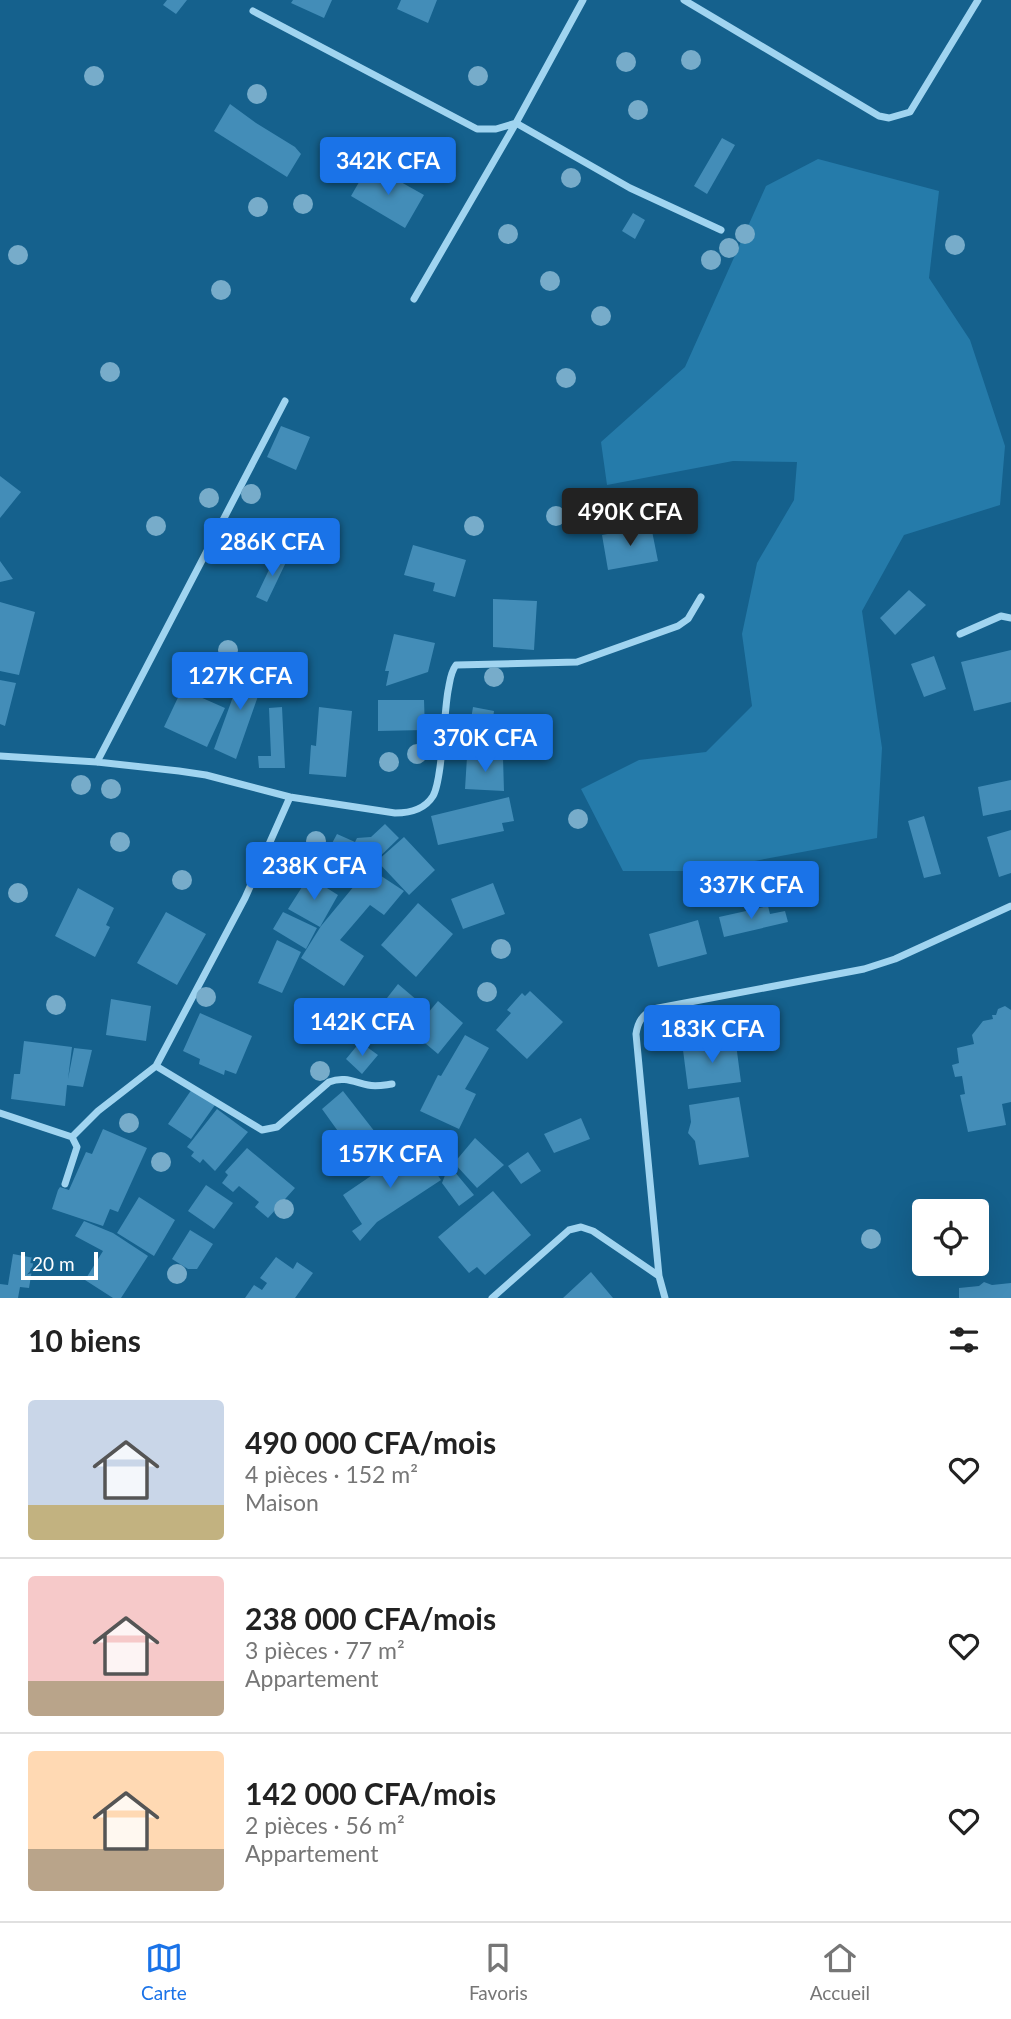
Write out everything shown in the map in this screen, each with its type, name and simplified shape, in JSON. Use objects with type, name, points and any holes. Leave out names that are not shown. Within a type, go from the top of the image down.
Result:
[{"type":"street","points":[[414,299],[516,123],[583,0]]},
{"type":"street","points":[[684,0],[879,116],[888,118],[910,112],[978,0]]},
{"type":"street","points":[[253,10],[477,129],[496,130],[516,123],[630,188],[721,230]]},
{"type":"street","points":[[97,762],[285,401]]},
{"type":"street","points":[[0,756],[97,762],[206,775],[290,797],[411,813],[433,796],[438,781],[447,697],[452,671],[456,665],[577,662],[678,626],[688,619],[701,597]]},
{"type":"street","points":[[960,634],[1001,616],[1011,618]]},
{"type":"street","points":[[72,1137],[98,1111],[156,1066],[245,898],[290,797]]},
{"type":"street","points":[[665,1298],[659,1276],[636,1034],[642,1015],[653,1009],[864,969],[895,959],[1011,906]]},
{"type":"street","points":[[156,1066],[262,1130],[277,1127],[329,1082],[337,1079],[370,1085],[391,1084]]},
{"type":"street","points":[[0,1113],[72,1137],[77,1147],[65,1184]]},
{"type":"street","points":[[492,1298],[569,1230],[581,1227],[593,1231],[659,1276]]},
{"type":"shaded area","points":[[818,159],[939,191],[929,278],[970,340],[1005,446],[1000,505],[904,535],[862,611],[882,748],[877,838],[701,871],[623,871],[581,789],[639,760],[706,752],[752,706],[742,634],[757,563],[794,500],[797,462],[733,461],[607,485],[601,442],[685,367],[766,186]]},
{"type":"building","points":[[167,0],[187,0],[176,14],[163,5]]},
{"type":"building","points":[[293,0],[332,0],[324,18],[291,3]]},
{"type":"building","points":[[401,0],[437,0],[428,23],[397,9]]},
{"type":"building","points":[[230,104],[295,147],[301,154],[287,177],[214,131]]},
{"type":"building","points":[[722,138],[735,145],[707,194],[694,186]]},
{"type":"building","points":[[366,170],[380,178],[383,172],[424,195],[405,228],[351,196]]},
{"type":"building","points":[[633,213],[645,220],[635,239],[622,231]]},
{"type":"building","points":[[281,426],[310,437],[296,470],[267,457]]},
{"type":"building","points":[[0,476],[21,492],[0,518]]},
{"type":"building","points":[[651,526],[658,561],[608,570],[602,535]]},
{"type":"building","points":[[413,545],[466,560],[455,597],[433,591],[435,583],[404,575]]},
{"type":"building","points":[[277,553],[288,558],[267,602],[256,597]]},
{"type":"building","points":[[0,561],[13,579],[0,582]]},
{"type":"building","points":[[909,590],[926,605],[895,635],[880,618]]},
{"type":"building","points":[[493,599],[537,601],[534,650],[493,647]]},
{"type":"building","points":[[0,602],[35,612],[19,675],[0,671]]},
{"type":"building","points":[[394,634],[435,643],[428,672],[386,686],[389,671],[385,671]]},
{"type":"building","points":[[1011,650],[1011,702],[974,711],[961,662]]},
{"type":"building","points":[[934,656],[946,689],[924,697],[911,664]]},
{"type":"building","points":[[246,661],[264,679],[236,759],[214,749]]},
{"type":"building","points":[[0,680],[16,683],[5,726],[0,724]]},
{"type":"building","points":[[182,689],[225,708],[207,747],[164,727]]},
{"type":"building","points":[[378,700],[424,700],[425,730],[378,731]]},
{"type":"building","points":[[282,707],[285,768],[259,768],[258,756],[271,756],[269,708]]},
{"type":"building","points":[[319,707],[352,711],[346,777],[309,774],[311,745],[316,746]]},
{"type":"building","points":[[473,707],[494,711],[488,754],[466,750]]},
{"type":"building","points":[[467,757],[503,758],[504,791],[465,789]]},
{"type":"building","points":[[1011,780],[1011,810],[983,816],[978,787]]},
{"type":"building","points":[[509,797],[514,821],[502,823],[504,831],[438,845],[431,816]]},
{"type":"building","points":[[924,816],[941,874],[924,878],[908,821]]},
{"type":"building","points":[[385,824],[399,838],[370,866],[330,847],[337,834],[355,842],[357,838],[371,837]]},
{"type":"building","points":[[1011,830],[1011,873],[999,877],[987,837]]},
{"type":"building","points":[[404,837],[435,870],[409,895],[377,861]]},
{"type":"building","points":[[369,868],[404,891],[384,915],[370,905],[340,940],[364,956],[344,986],[301,958],[321,926]]},
{"type":"building","points":[[311,878],[338,895],[320,927],[288,909]]},
{"type":"building","points":[[493,883],[505,914],[463,929],[451,899]]},
{"type":"building","points":[[78,888],[114,908],[106,925],[110,927],[95,957],[55,936]]},
{"type":"building","points":[[418,903],[453,934],[416,977],[381,945]]},
{"type":"building","points":[[768,906],[770,914],[785,911],[788,922],[724,937],[719,917]]},
{"type":"building","points":[[166,912],[206,934],[177,985],[137,963]]},
{"type":"building","points":[[283,912],[317,928],[306,949],[273,929]]},
{"type":"building","points":[[698,920],[707,954],[658,967],[649,934]]},
{"type":"building","points":[[277,940],[301,952],[282,993],[258,983]]},
{"type":"building","points":[[398,984],[418,1001],[387,1042],[365,1026]]},
{"type":"building","points":[[530,991],[563,1022],[527,1059],[496,1030],[511,1013],[507,1010],[522,993],[525,996]]},
{"type":"building","points":[[111,999],[151,1006],[146,1041],[106,1035]]},
{"type":"building","points":[[438,1001],[463,1023],[438,1054],[419,1038],[422,1033],[416,1027]]},
{"type":"building","points":[[1005,1006],[1011,1010],[1011,1102],[1002,1104],[1006,1125],[968,1132],[960,1095],[965,1094],[962,1076],[955,1077],[952,1065],[959,1063],[957,1048],[974,1044],[972,1035],[983,1021],[993,1019],[992,1015],[996,1015],[998,1009]]},
{"type":"building","points":[[200,1013],[252,1036],[236,1074],[225,1070],[224,1075],[199,1064],[200,1059],[183,1051]]},
{"type":"building","points":[[465,1035],[489,1048],[465,1089],[476,1094],[459,1129],[420,1111],[438,1075],[441,1076]]},
{"type":"building","points":[[723,1040],[724,1046],[736,1044],[741,1082],[688,1089],[683,1050],[696,1049],[695,1043]]},
{"type":"building","points":[[24,1041],[72,1047],[68,1079],[74,1048],[92,1050],[83,1087],[67,1085],[65,1106],[11,1099],[14,1074],[20,1074]]},
{"type":"building","points":[[360,1042],[378,1055],[362,1074],[346,1059]]},
{"type":"building","points":[[192,1089],[215,1105],[191,1139],[168,1124]]},
{"type":"building","points":[[343,1091],[375,1132],[356,1147],[344,1132],[340,1134],[322,1109]]},
{"type":"building","points":[[739,1097],[749,1157],[699,1165],[695,1141],[688,1133],[691,1122],[689,1105]]},
{"type":"building","points":[[217,1109],[248,1132],[215,1171],[203,1159],[200,1163],[191,1156],[194,1152],[187,1147]]},
{"type":"building","points":[[581,1118],[590,1139],[554,1153],[544,1134]]},
{"type":"building","points":[[103,1129],[147,1148],[118,1212],[110,1209],[103,1226],[52,1209],[58,1190],[60,1187],[69,1190],[86,1152],[92,1154]]},
{"type":"building","points":[[475,1138],[504,1165],[477,1188],[454,1163]]},
{"type":"building","points":[[419,1147],[441,1180],[377,1222],[360,1241],[352,1231],[362,1224],[343,1195]]},
{"type":"building","points":[[247,1148],[295,1188],[268,1218],[255,1207],[259,1202],[239,1186],[233,1192],[222,1183],[228,1175],[225,1172]]},
{"type":"building","points":[[528,1152],[541,1171],[521,1184],[508,1166]]},
{"type":"building","points":[[449,1165],[474,1195],[459,1206],[442,1183]]},
{"type":"building","points":[[206,1185],[233,1203],[214,1229],[188,1211]]},
{"type":"building","points":[[493,1191],[531,1235],[485,1275],[477,1267],[469,1273],[438,1237]]},
{"type":"building","points":[[139,1197],[175,1220],[154,1256],[117,1233]]},
{"type":"building","points":[[84,1221],[113,1233],[148,1256],[121,1298],[113,1298],[85,1280],[103,1251],[75,1236]]},
{"type":"building","points":[[190,1230],[213,1244],[197,1269],[188,1269],[172,1259]]},
{"type":"building","points":[[13,1254],[34,1258],[29,1288],[20,1287],[18,1298],[0,1298],[0,1284],[8,1285]]},
{"type":"building","points":[[276,1257],[293,1269],[297,1262],[313,1273],[295,1298],[245,1298],[254,1285],[262,1290],[267,1283],[260,1278]]},
{"type":"building","points":[[591,1272],[613,1298],[563,1298]]},
{"type":"building","points":[[984,1282],[992,1285],[1011,1283],[1011,1298],[959,1298],[959,1288],[979,1286]]}]
